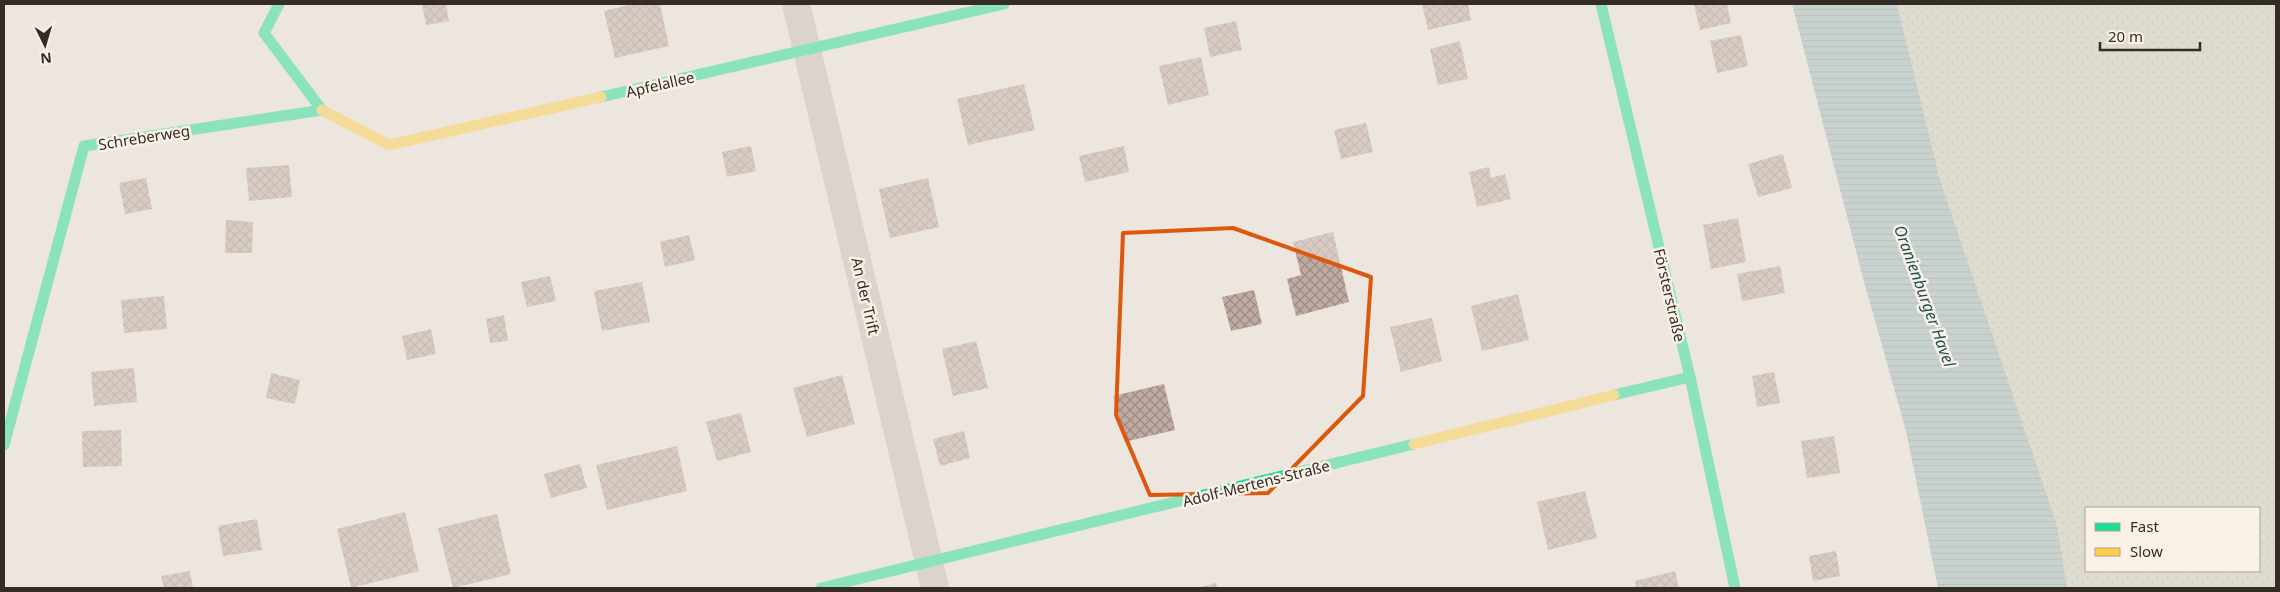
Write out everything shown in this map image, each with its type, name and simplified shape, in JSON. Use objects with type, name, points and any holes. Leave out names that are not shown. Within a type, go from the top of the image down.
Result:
[{"type":"street","points":[[279,4],[264,33],[322,110]]},
{"type":"street","name":"An der Trift","points":[[796,4],[932,576]]},
{"type":"street","name":"Apfelallee","points":[[322,110],[389,145],[807,51],[1004,4]]},
{"type":"street","name":"Försterstraße","points":[[1601,4],[1690,377],[1735,588]]},
{"type":"street","name":"Schreberweg","points":[[4,445],[84,146],[322,110]]},
{"type":"street","name":"Adolf-Mertens-Straße","points":[[821,588],[932,576],[1690,377]]},
{"type":"highlighted area","points":[[1233,228],[1371,277],[1363,396],[1268,493],[1150,495],[1116,415],[1123,233]]},
{"type":"green space","points":[[1897,4],[2276,4],[2276,588],[2065,588],[1940,180]]},
{"type":"water","name":"Oranienburger Havel","points":[[1792,4],[1897,4],[1940,180],[2057,526],[2067,588],[1938,588],[1906,431],[1863,278]]},
{"type":"building","points":[[422,4],[446,4],[449,21],[426,25]]},
{"type":"building","points":[[633,4],[660,4],[669,46],[615,58],[604,11]]},
{"type":"building","points":[[1422,4],[1468,4],[1471,20],[1428,30]]},
{"type":"building","points":[[1694,4],[1727,4],[1731,23],[1700,30]]},
{"type":"building","points":[[1236,21],[1242,50],[1210,57],[1204,28]]},
{"type":"building","points":[[1741,35],[1748,66],[1717,73],[1710,41]]},
{"type":"building","points":[[1460,41],[1468,79],[1438,85],[1430,49]]},
{"type":"building","points":[[1201,57],[1209,95],[1168,105],[1159,66]]},
{"type":"building","points":[[1024,84],[1035,130],[968,145],[957,99]]},
{"type":"building","points":[[1366,123],[1373,152],[1341,159],[1334,130]]},
{"type":"building","points":[[751,146],[756,171],[727,177],[722,152]]},
{"type":"building","points":[[1124,146],[1129,172],[1085,182],[1079,156]]},
{"type":"building","points":[[1783,154],[1792,188],[1758,197],[1748,164]]},
{"type":"building","points":[[289,165],[292,197],[249,201],[246,168]]},
{"type":"building","points":[[1489,167],[1491,178],[1505,174],[1511,199],[1477,207],[1469,172]]},
{"type":"building","points":[[146,178],[152,209],[125,214],[119,183]]},
{"type":"building","points":[[928,178],[939,227],[890,238],[879,189]]},
{"type":"building","points":[[1738,218],[1746,262],[1711,269],[1703,225]]},
{"type":"building","points":[[226,220],[253,222],[252,253],[225,253]]},
{"type":"building","points":[[1333,232],[1349,302],[1296,316],[1287,279],[1301,275],[1293,242]]},
{"type":"building","points":[[689,235],[695,260],[665,267],[660,242]]},
{"type":"building","points":[[1780,266],[1785,293],[1742,301],[1737,274]]},
{"type":"building","points":[[550,276],[556,301],[527,307],[521,282]]},
{"type":"building","points":[[642,282],[650,322],[602,331],[594,291]]},
{"type":"building","points":[[1254,290],[1262,324],[1231,331],[1222,297]]},
{"type":"building","points":[[1518,294],[1529,340],[1482,351],[1471,306]]},
{"type":"building","points":[[164,296],[167,329],[124,333],[121,300]]},
{"type":"building","points":[[504,315],[508,341],[490,343],[486,319]]},
{"type":"building","points":[[1432,318],[1442,361],[1401,372],[1390,327]]},
{"type":"building","points":[[431,329],[436,354],[407,360],[402,336]]},
{"type":"building","points":[[976,341],[988,388],[953,396],[942,349]]},
{"type":"building","points":[[134,368],[137,402],[94,406],[91,372]]},
{"type":"building","points":[[1774,372],[1780,403],[1757,407],[1752,376]]},
{"type":"building","points":[[271,373],[300,380],[295,404],[266,398]]},
{"type":"building","points":[[842,375],[855,424],[807,437],[793,388]]},
{"type":"building","points":[[1164,384],[1175,430],[1124,442],[1113,396]]},
{"type":"building","points":[[741,413],[751,452],[717,461],[706,422]]},
{"type":"building","points":[[121,430],[122,466],[83,467],[82,431]]},
{"type":"building","points":[[964,431],[970,458],[940,466],[933,439]]},
{"type":"building","points":[[1834,436],[1840,473],[1807,478],[1801,441]]},
{"type":"building","points":[[677,446],[687,491],[607,510],[596,465]]},
{"type":"building","points":[[580,464],[587,488],[551,498],[544,474]]},
{"type":"building","points":[[1585,491],[1597,538],[1548,550],[1537,502]]},
{"type":"building","points":[[405,512],[419,571],[351,588],[337,529]]},
{"type":"building","points":[[497,514],[511,574],[453,588],[438,528]]},
{"type":"building","points":[[257,519],[262,550],[223,556],[218,526]]},
{"type":"building","points":[[1836,551],[1840,576],[1813,581],[1809,556]]},
{"type":"building","points":[[190,571],[193,588],[164,588],[161,576]]},
{"type":"building","points":[[1675,571],[1679,588],[1636,588],[1635,581]]},
{"type":"building","points":[[1216,583],[1217,588],[1196,588]]},
{"type":"traffic: fast","points":[[4,445],[84,146],[322,110],[264,33],[279,4]]},
{"type":"traffic: fast","points":[[601,97],[1004,4]]},
{"type":"traffic: fast","points":[[1601,4],[1690,377],[1735,588]]},
{"type":"traffic: fast","points":[[1614,395],[1690,377]]},
{"type":"traffic: fast","points":[[821,588],[1414,444]]},
{"type":"traffic: slow","points":[[322,110],[389,145],[601,97]]},
{"type":"traffic: slow","points":[[1414,444],[1614,395]]}]
